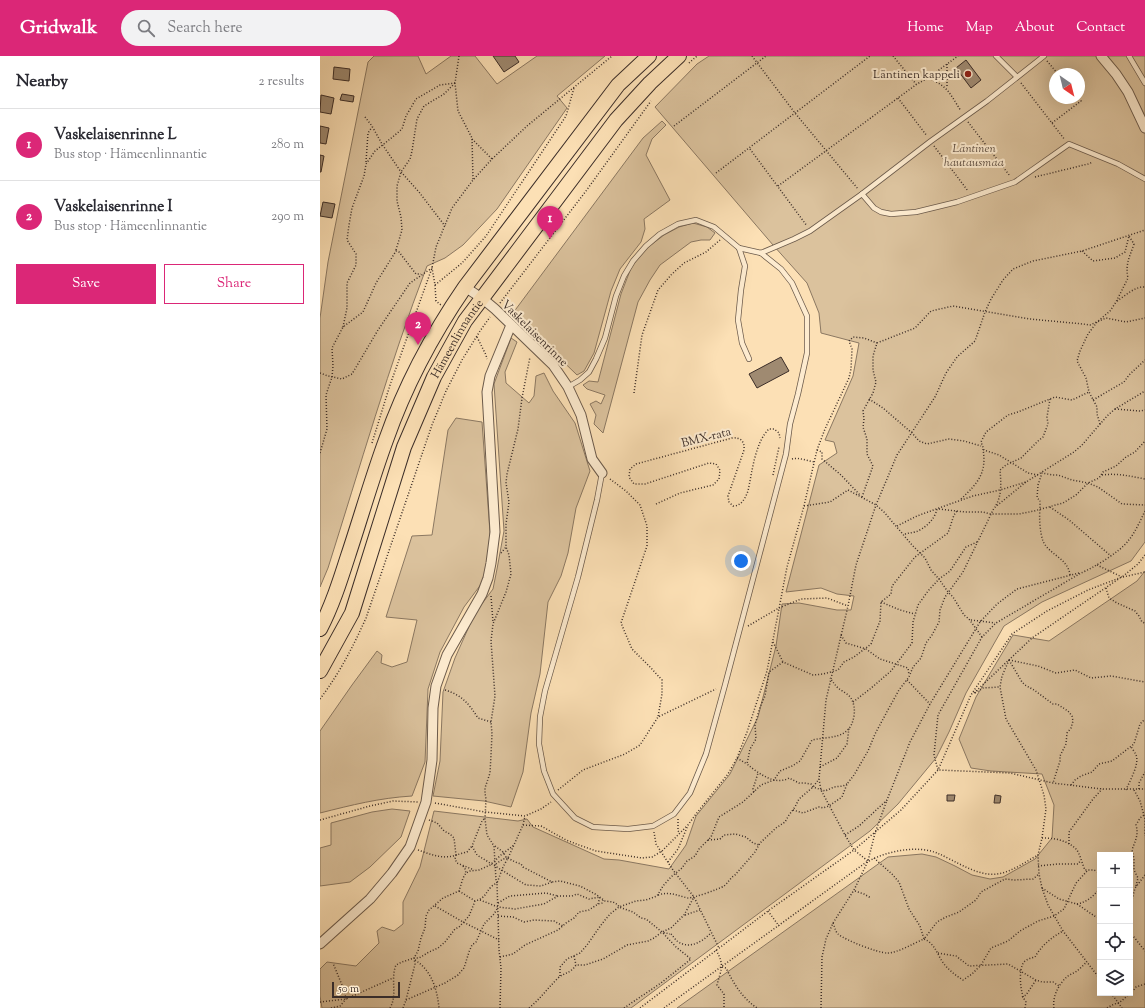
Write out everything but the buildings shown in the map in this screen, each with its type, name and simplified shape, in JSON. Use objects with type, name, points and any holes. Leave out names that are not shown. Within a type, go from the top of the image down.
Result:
[{"type":"main road","name":"Hämeenlinnantie","points":[[320,629],[329,612],[386,440],[408,385],[414,371],[449,310],[618,85],[649,56]]},
{"type":"main road","name":"Hämeenlinnantie","points":[[320,671],[352,613],[404,447],[434,377],[465,321],[616,120],[650,83],[679,56]]},
{"type":"street","points":[[1101,56],[1116,74],[1128,92],[1145,128]]},
{"type":"street","name":"Vaskelaisenrinne","points":[[465,287],[495,309],[553,365],[568,387],[581,415],[592,459],[602,473]]},
{"type":"street","points":[[320,944],[370,899],[392,873],[410,847],[426,802],[432,760],[433,708],[436,686],[447,655],[482,594],[488,578],[491,563],[495,532],[487,392],[490,376],[511,325]]},
{"type":"lane","points":[[996,56],[1017,77]]},
{"type":"lane","points":[[761,253],[794,240],[810,231],[862,194],[1043,56]]},
{"type":"lane","points":[[1129,56],[1145,84]]},
{"type":"lane","points":[[862,194],[872,206],[886,213],[898,214],[916,212],[957,202],[1015,182],[1069,144],[1118,164],[1145,179]]},
{"type":"lane","points":[[568,387],[580,380],[589,372],[596,359],[605,338],[616,296],[624,276],[633,261],[646,246],[660,234],[678,224],[696,220],[714,227],[739,248],[761,253],[781,269],[792,283],[807,316],[807,353],[790,424],[786,454],[706,754],[690,793],[674,814],[653,826],[628,829],[593,827],[575,818],[555,796],[544,771],[539,744],[540,717],[545,691],[578,577],[602,473]]},
{"type":"lane","points":[[739,248],[745,266],[738,320],[742,342],[749,359]]},
{"type":"path","points":[[459,56],[454,83],[458,111],[472,138],[492,159]]},
{"type":"path","points":[[372,443],[390,384],[432,268],[436,247],[452,208],[472,180],[492,159],[527,126],[612,56]]},
{"type":"path","points":[[752,56],[826,151],[862,194]]},
{"type":"path","points":[[674,126],[766,56]]},
{"type":"path","points":[[716,173],[870,56]]},
{"type":"path","points":[[893,56],[917,84]]},
{"type":"path","points":[[778,186],[917,84],[928,78],[958,56]]},
{"type":"path","points":[[1043,56],[1053,68]]},
{"type":"path","points":[[947,64],[947,89]]},
{"type":"path","points":[[1017,77],[1069,144]]},
{"type":"path","points":[[928,78],[947,89],[964,117],[1015,182],[1088,164],[1102,157]]},
{"type":"path","points":[[366,164],[382,144],[402,129],[406,116],[416,99],[440,85],[454,83]]},
{"type":"path","points":[[344,327],[363,312],[376,283],[396,251],[402,230],[401,217],[396,201],[397,186],[401,172],[410,159],[417,119],[424,106],[444,94],[454,83]]},
{"type":"path","points":[[435,285],[462,263],[486,236],[566,116],[574,88]]},
{"type":"path","name":"Hämeenlinnantie","points":[[320,699],[341,668],[366,618],[432,425],[446,391],[462,360],[495,309],[586,191],[653,97]]},
{"type":"path","points":[[898,98],[973,197]]},
{"type":"path","points":[[1052,123],[1077,104]]},
{"type":"path","points":[[365,117],[401,172],[419,192],[445,226]]},
{"type":"path","points":[[320,453],[327,429],[326,395],[332,377],[332,348],[344,327],[347,308],[347,283],[356,264],[356,254],[347,240],[349,225],[352,208],[364,176],[368,133],[372,126]]},
{"type":"path","points":[[472,138],[472,180]]},
{"type":"path","points":[[749,148],[810,231]]},
{"type":"path","points":[[868,861],[854,850],[845,835],[821,790],[819,779],[826,700],[856,565],[876,505],[897,455],[935,398],[946,373],[957,357],[975,341],[985,312],[1003,280],[1013,269],[1033,261],[1082,251],[1145,230]]},
{"type":"path","points":[[634,393],[642,335],[658,290],[684,263],[706,252],[725,236]]},
{"type":"path","points":[[1082,251],[1093,260],[1115,258],[1125,252],[1129,236]]},
{"type":"path","points":[[1100,424],[1097,414],[1097,407],[1089,392],[1086,378],[1077,361],[1080,350],[1088,334],[1097,322],[1110,311],[1128,278],[1126,271],[1128,260],[1134,244],[1129,236]]},
{"type":"path","points":[[396,251],[399,252],[416,274],[421,274]]},
{"type":"path","points":[[432,268],[436,301],[441,305]]},
{"type":"path","points":[[320,373],[342,379],[352,374],[378,330],[410,283],[421,274],[432,268]]},
{"type":"path","points":[[1116,302],[1141,286],[1145,287]]},
{"type":"path","points":[[668,862],[678,849],[688,825],[728,774],[746,732],[767,671],[787,566],[804,506],[817,450],[851,369],[852,349],[849,340],[853,337],[878,342],[915,328],[931,311],[953,306],[1030,319],[1090,325],[1106,318],[1126,322],[1145,318]]},
{"type":"path","points":[[477,336],[486,355],[490,376]]},
{"type":"path","points":[[862,497],[873,466],[867,454],[867,438],[863,427],[863,410],[873,394],[876,382],[873,370],[873,356],[878,342]]},
{"type":"path","points":[[493,624],[506,592],[511,574],[509,555],[506,547],[506,524],[509,502],[507,474],[518,429],[522,398],[533,345]]},
{"type":"path","points":[[1093,400],[1124,382],[1129,375],[1145,360]]},
{"type":"path","points":[[994,508],[1026,482],[1082,446],[1100,424],[1115,409],[1145,391]]},
{"type":"path","points":[[960,500],[983,472],[985,460],[981,442],[986,432],[1008,415],[1056,397],[1072,400],[1089,392]]},
{"type":"path","points":[[793,810],[803,812],[819,807],[823,808],[829,806],[842,797],[847,784],[868,751],[875,734],[894,699],[909,677],[913,667],[921,658],[926,643],[939,622],[940,610],[948,592],[963,572],[1000,497],[1000,470],[1006,465],[1021,458],[1043,437],[1048,424],[1047,417],[1050,399]]},
{"type":"path","points":[[869,400],[883,408],[919,441],[927,444],[949,439],[982,446],[984,450],[999,455],[1028,473],[1038,475]]},
{"type":"path","points":[[1115,409],[1145,410]]},
{"type":"path","name":"BMX-rata","points":[[656,504],[680,494],[713,485],[719,479],[720,470],[716,464],[709,463],[645,484],[634,484],[629,477],[630,469],[636,464],[737,438],[741,439],[744,445],[728,496],[729,502],[733,506],[738,506],[746,497],[761,439],[769,430],[774,429],[779,433],[781,438],[771,481]]},
{"type":"path","points":[[937,509],[983,512],[991,514],[1019,514],[1040,510],[1063,503],[1076,495],[1088,483],[1099,478],[1103,472],[1116,466],[1126,457],[1136,452],[1145,441]]},
{"type":"path","points":[[1141,445],[1145,447]]},
{"type":"path","points":[[817,450],[822,452],[822,459],[841,475],[862,497]]},
{"type":"path","points":[[783,464],[797,457],[815,462]]},
{"type":"path","points":[[320,820],[393,801],[426,802],[484,812],[525,816],[541,809],[583,770],[625,754],[640,745],[658,717],[662,694],[662,680],[632,649],[621,623],[646,546],[647,526],[640,505],[626,491],[602,473]]},
{"type":"path","points":[[1042,473],[1058,475],[1072,480],[1088,483],[1098,487],[1122,504],[1145,505]]},
{"type":"path","points":[[1042,473],[1037,498],[1040,502],[1041,535],[1046,546],[1059,556],[1068,567],[1070,575]]},
{"type":"path","points":[[1100,475],[1122,474],[1145,479]]},
{"type":"path","points":[[897,526],[917,516],[960,500],[1026,482]]},
{"type":"path","points":[[804,506],[830,502],[848,490],[876,505],[925,558],[931,570],[982,637]]},
{"type":"path","points":[[1050,507],[1069,520],[1111,556]]},
{"type":"path","points":[[904,535],[914,533],[921,529],[936,515],[937,509]]},
{"type":"path","points":[[773,641],[783,662],[813,675],[838,670],[844,662],[872,644],[880,621],[881,602],[891,594],[892,586],[915,557],[948,533],[954,515],[957,511]]},
{"type":"path","points":[[938,770],[934,755],[938,715],[982,637],[996,623],[1111,556],[1128,542],[1145,511]]},
{"type":"path","points":[[853,702],[891,671],[912,643],[915,614],[918,606],[928,591],[939,579],[950,571],[966,547],[977,542]]},
{"type":"path","points":[[971,695],[1032,638],[1122,577],[1138,564],[1145,555]]},
{"type":"path","points":[[1097,564],[1122,577]]},
{"type":"path","points":[[640,1008],[768,911],[854,850],[876,833],[901,810],[938,770],[971,695],[1012,634],[1047,611],[1088,590],[1122,577],[1145,572]]},
{"type":"path","points":[[821,1008],[822,957],[826,939],[833,923],[854,890],[868,861],[887,800],[910,742],[930,704],[975,628],[997,604],[1017,589],[1081,573]]},
{"type":"path","points":[[1106,588],[1109,598],[1135,611],[1142,622],[1145,623]]},
{"type":"path","points":[[491,596],[493,624],[491,641],[495,696],[491,722],[492,755],[490,773],[485,788],[486,798],[484,819],[487,835],[494,846],[506,857],[552,882]]},
{"type":"path","points":[[740,630],[779,608],[801,599],[827,598],[848,606]]},
{"type":"path","points":[[881,602],[900,610],[915,614]]},
{"type":"path","points":[[969,619],[980,622],[996,623]]},
{"type":"path","points":[[840,635],[846,643],[866,648],[880,659],[908,668],[909,677]]},
{"type":"path","points":[[1010,660],[1038,666],[1056,673],[1075,670],[1091,678],[1111,676],[1145,682]]},
{"type":"path","points":[[1010,660],[1002,676],[1000,687],[1006,719],[1036,770],[1044,795],[1046,809],[1038,855],[1038,866],[1042,888],[1048,905],[1063,931],[1097,975]]},
{"type":"path","points":[[1010,660],[1018,676],[1026,685],[1053,704],[1057,704],[1068,711],[1072,716],[1073,721],[1071,728],[1067,733],[1066,744],[1060,756],[1060,761],[1053,783]]},
{"type":"path","points":[[747,764],[750,748],[756,739],[755,725],[765,696],[769,672],[783,662]]},
{"type":"path","points":[[820,767],[838,758],[847,744],[849,728],[854,715],[853,702],[850,696],[838,688],[830,678]]},
{"type":"path","points":[[907,680],[930,704]]},
{"type":"path","points":[[658,717],[725,685]]},
{"type":"path","points":[[436,686],[454,693],[469,704],[478,718],[491,722]]},
{"type":"path","points":[[971,695],[983,688],[1000,687]]},
{"type":"path","points":[[1071,786],[1075,780],[1092,772],[1100,764],[1112,761],[1134,744],[1140,724],[1145,720]]},
{"type":"path","points":[[774,780],[780,771],[800,761],[812,740],[832,738],[840,735],[849,728]]},
{"type":"path","points":[[1126,790],[1135,769],[1137,755],[1131,746]]},
{"type":"path","points":[[736,758],[747,764],[758,773],[774,780]]},
{"type":"path","points":[[938,770],[1010,774],[1071,786],[1102,789],[1145,789]]},
{"type":"path","points":[[1139,789],[1145,772]]},
{"type":"path","points":[[754,792],[754,784],[758,773]]},
{"type":"path","points":[[656,896],[671,877],[676,874],[687,861],[695,856],[699,849],[711,837],[719,817],[743,802],[761,785],[774,780],[785,780],[789,778],[799,783],[804,782],[811,784],[813,787],[825,791],[847,784]]},
{"type":"path","points":[[560,976],[560,968],[567,959],[580,953],[600,925],[619,907],[636,901],[646,900],[666,894],[678,894],[690,898],[721,888],[725,885],[755,852],[759,845],[776,828],[785,822],[799,799],[813,787],[819,779]]},
{"type":"path","points":[[1069,845],[1069,832],[1102,789]]},
{"type":"path","points":[[1134,790],[1140,801],[1145,819],[1145,836]]},
{"type":"path","points":[[845,835],[859,826],[887,800]]},
{"type":"path","points":[[677,810],[679,832]]},
{"type":"path","points":[[1133,894],[1138,878],[1134,870],[1132,850],[1138,832],[1136,826],[1140,818],[1144,815]]},
{"type":"path","points":[[500,1008],[501,968],[498,883],[502,870],[523,825],[525,816]]},
{"type":"path","points":[[421,817],[438,823],[444,831],[454,838],[456,862],[476,870]]},
{"type":"path","points":[[410,847],[433,855],[450,857],[466,852],[472,846],[484,819]]},
{"type":"path","points":[[523,825],[541,826],[579,845],[605,853],[642,858],[652,857],[662,851],[679,832],[688,825]]},
{"type":"path","points":[[653,826],[656,844],[676,874],[694,897],[719,948]]},
{"type":"path","points":[[708,840],[720,839],[724,835],[734,834],[746,837],[753,843],[759,845]]},
{"type":"path","points":[[1042,838],[1052,838],[1077,849],[1085,870],[1097,872]]},
{"type":"path","points":[[403,1008],[415,959],[425,928],[426,916],[429,910],[443,898],[459,891],[466,873],[480,870],[514,845]]},
{"type":"path","points":[[472,846],[477,855],[496,865],[526,885],[541,886],[560,881],[580,886],[605,901],[614,902],[619,907],[633,912],[646,920],[662,932],[676,947],[691,959],[661,983],[624,1008]]},
{"type":"path","points":[[494,846],[496,880],[498,883]]},
{"type":"path","points":[[664,1008],[874,858],[892,852],[919,849],[936,852],[968,868],[988,874],[996,874],[1011,870],[1038,855]]},
{"type":"path","points":[[496,865],[503,859],[508,858]]},
{"type":"path","points":[[874,858],[899,882],[909,909],[920,926],[924,939],[930,942],[942,961],[954,974],[963,980],[981,965],[992,948],[1008,941],[1020,931],[1038,921],[1054,916],[1064,909],[1076,883],[1088,870]]},
{"type":"path","points":[[1038,866],[1078,864],[1081,860]]},
{"type":"path","points":[[462,865],[466,873]]},
{"type":"path","points":[[833,923],[837,933],[848,940],[873,950],[887,953],[906,948],[924,939],[937,922],[959,912],[976,900],[981,892],[1005,879],[1033,879],[1039,874]]},
{"type":"path","points":[[1136,886],[1145,875]]},
{"type":"path","points":[[390,1008],[394,995],[394,983],[392,978],[396,965],[419,958],[438,948],[469,916],[476,902],[487,894],[490,888],[498,883]]},
{"type":"path","points":[[1042,888],[1059,899],[1077,904],[1097,916]]},
{"type":"path","points":[[854,890],[871,898]]},
{"type":"path","points":[[459,891],[476,902]]},
{"type":"path","points":[[498,903],[510,896],[546,893],[558,896],[572,896],[577,894],[589,899],[600,897]]},
{"type":"path","points":[[1077,904],[1086,902],[1097,893]]},
{"type":"path","points":[[480,900],[498,908],[515,909],[544,904],[558,896]]},
{"type":"path","points":[[598,904],[600,897]]},
{"type":"path","points":[[576,965],[586,965],[603,959],[627,945],[648,941],[654,938],[671,928],[684,915],[694,897]]},
{"type":"path","points":[[500,958],[513,954],[525,945],[558,930],[566,922],[574,918],[579,912],[589,910],[598,904],[602,904],[603,900]]},
{"type":"path","points":[[435,905],[463,922],[499,940]]},
{"type":"path","points":[[406,1000],[436,988],[458,975],[464,968],[472,945],[476,942],[484,924],[498,908]]},
{"type":"path","points":[[684,915],[700,910]]},
{"type":"path","points":[[768,911],[779,926]]},
{"type":"path","points":[[498,916],[513,917],[524,922],[534,920],[554,921],[563,926]]},
{"type":"path","points":[[1026,1008],[1026,1002],[1022,997],[1021,992],[1020,971],[1024,962],[1035,957],[1047,942],[1055,935],[1063,931]]},
{"type":"path","points":[[662,932],[670,934],[676,940],[689,945],[702,941],[711,933]]},
{"type":"path","points":[[1133,936],[1145,951]]},
{"type":"path","points":[[716,950],[721,959],[722,967],[716,985],[724,994],[724,1008]]},
{"type":"path","points":[[938,953],[956,956],[969,966],[1008,964],[1036,980],[1042,982],[1053,982],[1060,986]]},
{"type":"path","points":[[529,1008],[560,976],[573,970],[576,965],[574,956]]},
{"type":"path","points":[[415,959],[422,965],[433,980],[440,1008]]},
{"type":"path","points":[[1054,1008],[1053,1005],[1055,995],[1060,986],[1068,976],[1078,971],[1087,962]]},
{"type":"path","points":[[333,963],[344,990],[346,1000]]},
{"type":"path","points":[[722,967],[726,968],[733,982],[748,1002],[757,1008]]},
{"type":"path","points":[[331,1008],[340,1006],[346,1000],[392,978]]},
{"type":"path","points":[[1022,997],[1026,995],[1036,980]]},
{"type":"path","points":[[1107,1008],[1119,1003],[1136,987],[1145,984]]},
{"type":"path","points":[[1113,996],[1122,1008]]},
{"type":"path","points":[[320,1002],[346,1000]]},
{"type":"green space","points":[[374,56],[418,56],[426,74],[451,56],[475,56],[497,84],[537,56],[605,56],[557,96],[567,108],[497,209],[463,245],[445,258],[427,266],[387,378],[328,568],[320,587],[320,318],[328,262],[368,62]]},
{"type":"green space","name":"Läntinen hautausmaa","points":[[709,56],[1145,56],[1145,542],[1131,561],[1042,602],[1004,626],[966,693],[936,758],[898,804],[870,831],[631,1008],[322,1008],[320,996],[320,969],[327,962],[356,966],[379,943],[377,931],[382,927],[394,931],[403,924],[403,902],[420,867],[434,811],[518,821],[527,819],[533,827],[604,859],[619,860],[669,869],[686,845],[696,816],[730,774],[758,717],[776,646],[782,604],[799,603],[837,610],[851,610],[854,596],[837,594],[821,588],[786,592],[819,465],[837,453],[834,442],[825,440],[853,376],[859,343],[821,333],[819,313],[807,283],[655,107],[697,64]]},
{"type":"green space","points":[[662,121],[666,125],[652,139],[646,155],[670,200],[644,219],[645,229],[641,242],[620,269],[611,291],[594,353],[584,371],[577,375],[513,313],[643,138]]},
{"type":"green space","points":[[693,223],[707,227],[715,233],[710,240],[691,242],[660,265],[650,280],[638,302],[603,433],[594,424],[596,415],[590,404],[596,401],[601,404],[605,395],[587,389],[583,385],[589,381],[598,382],[621,294],[631,268],[643,251],[664,235],[679,227]]},
{"type":"green space","points":[[511,338],[517,342],[505,372],[506,383],[529,403],[534,396],[536,376],[544,373],[553,391],[575,423],[590,471],[576,508],[568,553],[561,576],[548,602],[540,674],[531,713],[523,772],[511,807],[484,801],[433,796],[440,761],[443,692],[455,658],[475,613],[493,589],[504,531],[494,384]]},
{"type":"green space","points":[[456,418],[482,422],[490,533],[487,569],[482,583],[464,607],[440,652],[428,689],[425,762],[412,796],[377,800],[320,813],[320,731],[377,651],[382,655],[381,663],[392,667],[407,662],[417,620],[386,617],[412,536],[432,535],[448,430]]},
{"type":"green space","points":[[1145,571],[1145,1008],[677,1008],[888,857],[922,854],[936,857],[972,875],[990,879],[1003,877],[1035,859],[1052,838],[1054,805],[1042,774],[991,771],[971,768],[959,739],[976,697],[1013,635],[1049,641],[1137,581]]},
{"type":"green space","points":[[392,809],[410,811],[401,837],[370,867],[350,882],[320,886],[320,848],[331,845],[331,823],[372,812]]},
{"type":"place","name":"Läntinen kappeli","points":[[968,74]]},
{"type":"place","name":"Vaskelaisenrinne L","points":[[550,239]]},
{"type":"place","name":"Vaskelaisenrinne I","points":[[418,345]]}]
